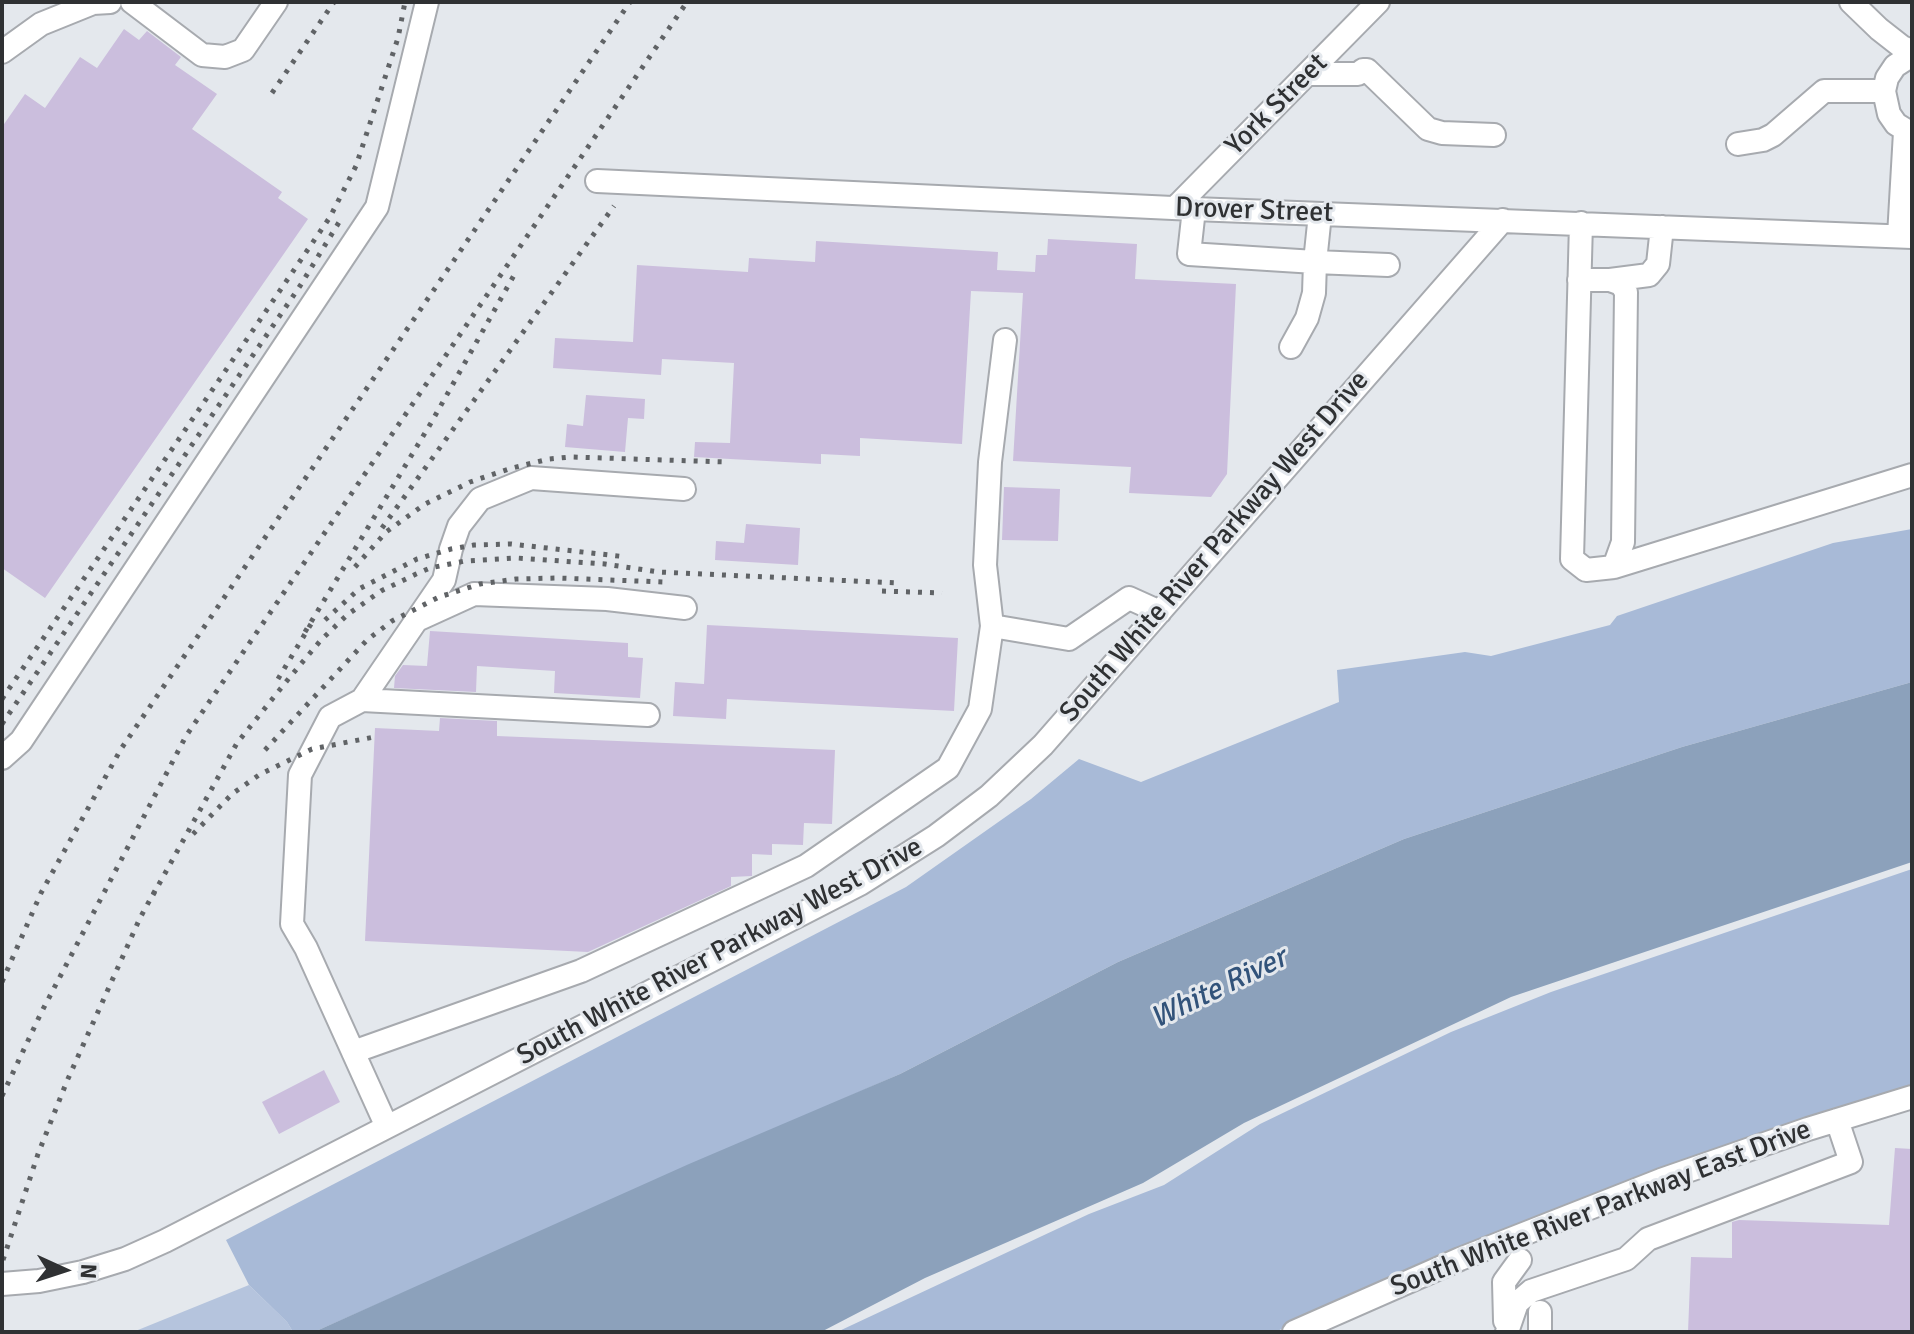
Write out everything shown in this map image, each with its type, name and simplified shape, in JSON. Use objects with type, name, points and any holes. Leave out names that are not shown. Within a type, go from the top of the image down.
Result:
[{"type":"street","points":[[2,52],[41,24],[93,3],[110,2]]},
{"type":"street","points":[[132,2],[202,55],[225,57],[243,50],[276,2]]},
{"type":"street","points":[[2,758],[21,741],[377,207],[427,2]]},
{"type":"street","name":"York Street","points":[[1185,209],[1307,74],[1378,2]]},
{"type":"street","points":[[1851,2],[1906,57],[1887,78],[1884,91],[1889,114],[1909,133],[1906,237]]},
{"type":"street","points":[[1307,74],[1358,74],[1367,70],[1428,129],[1442,133],[1494,135]]},
{"type":"street","points":[[1738,144],[1773,135],[1824,91],[1884,91]]},
{"type":"street","name":"Drover Street","points":[[597,181],[1185,209],[1906,237]]},
{"type":"street","points":[[1185,209],[1189,254],[1388,265]]},
{"type":"street","points":[[1291,347],[1307,318],[1314,293],[1320,214]]},
{"type":"street","name":"South White River Parkway West Drive","points":[[2,1284],[61,1277],[125,1259],[165,1241],[860,884],[960,819],[1033,756],[1503,220]]},
{"type":"street","points":[[1581,223],[1572,559],[1586,570],[1614,567],[1912,475]]},
{"type":"street","points":[[1579,280],[1649,275],[1658,264],[1662,227]]},
{"type":"street","points":[[1610,280],[1621,284],[1626,292],[1623,542],[1614,567]]},
{"type":"street","points":[[353,1052],[581,971],[806,866],[948,768],[980,709],[992,626],[985,565],[990,462],[1005,340]]},
{"type":"street","points":[[387,1127],[306,948],[292,924],[300,775],[330,717],[362,700],[444,580],[459,526],[480,499],[531,478],[684,489]]},
{"type":"street","points":[[415,621],[474,594],[607,599],[685,608]]},
{"type":"street","points":[[992,626],[1069,639],[1129,598],[1160,612]]},
{"type":"street","points":[[362,700],[648,715]]},
{"type":"street","name":"South White River Parkway East Drive","points":[[1294,1332],[1512,1239],[1661,1180],[1912,1097]]},
{"type":"street","points":[[1507,1331],[1517,1303],[1531,1291],[1626,1259],[1648,1239],[1851,1162],[1837,1120]]},
{"type":"street","points":[[1512,1239],[1531,1291]]},
{"type":"street","points":[[1507,1331],[1504,1282],[1520,1260]]},
{"type":"shaded area","points":[[1912,529],[1912,682],[1682,747],[1404,839],[1118,962],[900,1074],[314,1332],[293,1332],[287,1322],[249,1285],[226,1240],[906,887],[1031,799],[1079,759],[1141,782],[1339,702],[1337,670],[1465,652],[1491,656],[1610,625],[1617,616],[1833,543]]},
{"type":"shaded area","points":[[1912,869],[1912,1085],[1491,1236],[1275,1332],[837,1332],[1089,1214],[1164,1185],[1260,1124],[1451,1032],[1551,992]]},
{"type":"shaded area","points":[[249,1285],[287,1322],[293,1332],[133,1332]]},
{"type":"water","name":"White River","points":[[1912,682],[1912,862],[1511,997],[1244,1123],[1143,1183],[925,1278],[821,1332],[314,1332],[689,1164],[900,1074],[1118,962],[1404,839],[1682,747]]},
{"type":"building","points":[[124,29],[139,40],[147,31],[181,57],[175,65],[217,94],[192,129],[282,192],[278,198],[308,219],[45,598],[2,568],[2,127],[25,94],[45,108],[80,57],[97,68]]},
{"type":"building","points":[[1048,239],[1137,244],[1135,279],[1236,284],[1227,474],[1211,497],[1129,493],[1131,467],[1013,461],[1023,293],[971,291],[962,444],[860,438],[860,456],[821,454],[821,464],[694,457],[695,442],[730,443],[734,363],[662,359],[661,375],[553,368],[555,338],[633,342],[637,265],[748,272],[749,258],[815,262],[816,241],[998,252],[997,270],[1035,272],[1036,255],[1047,255]]},
{"type":"building","points":[[586,395],[645,399],[644,419],[628,418],[625,452],[565,447],[567,424],[583,426]]},
{"type":"building","points":[[1004,487],[1060,489],[1058,541],[1002,540]]},
{"type":"building","points":[[746,524],[800,528],[798,565],[715,560],[716,541],[744,543]]},
{"type":"building","points":[[707,625],[958,638],[954,711],[727,699],[726,719],[673,716],[675,682],[704,684]]},
{"type":"building","points":[[430,631],[628,643],[628,657],[643,658],[640,698],[554,693],[555,671],[477,666],[476,692],[394,688],[395,676],[403,665],[427,666]]},
{"type":"building","points":[[440,718],[497,721],[497,736],[835,750],[832,824],[804,823],[803,845],[772,844],[772,855],[752,854],[752,876],[731,877],[731,886],[588,952],[365,941],[375,728],[439,731]]},
{"type":"building","points":[[324,1070],[340,1102],[279,1134],[262,1102]]},
{"type":"building","points":[[1895,1148],[1912,1149],[1912,1332],[1688,1332],[1691,1257],[1732,1258],[1732,1222],[1739,1220],[1889,1225]]},
{"type":"railway","points":[[272,93],[334,2]]},
{"type":"railway","points":[[2,699],[330,217],[356,166],[398,38],[405,2]]},
{"type":"railway","points":[[2,982],[41,893],[121,749],[630,2]]},
{"type":"railway","points":[[2,1096],[41,1013],[186,736],[687,2]]},
{"type":"railway","points":[[382,528],[614,206]]},
{"type":"railway","points":[[2,724],[300,286],[341,219]]},
{"type":"railway","points":[[305,632],[431,423],[517,270]]},
{"type":"railway","points":[[355,567],[386,532],[425,504],[470,482],[512,468],[570,457],[729,462]]},
{"type":"railway","points":[[325,620],[359,589],[417,559],[451,549],[511,544],[627,557]]},
{"type":"railway","points":[[153,895],[237,743],[321,640],[347,615],[381,591],[430,568],[465,561],[517,558],[605,564],[659,572],[898,583]]},
{"type":"railway","points":[[265,750],[367,640],[392,621],[439,597],[480,584],[516,579],[663,582]]},
{"type":"railway","points":[[882,591],[942,593]]},
{"type":"railway","points":[[278,679],[311,624]]},
{"type":"railway","points":[[193,834],[232,794],[259,775],[312,749],[374,737]]},
{"type":"railway","points":[[3,1260],[38,1154],[67,1081],[157,887]]}]
